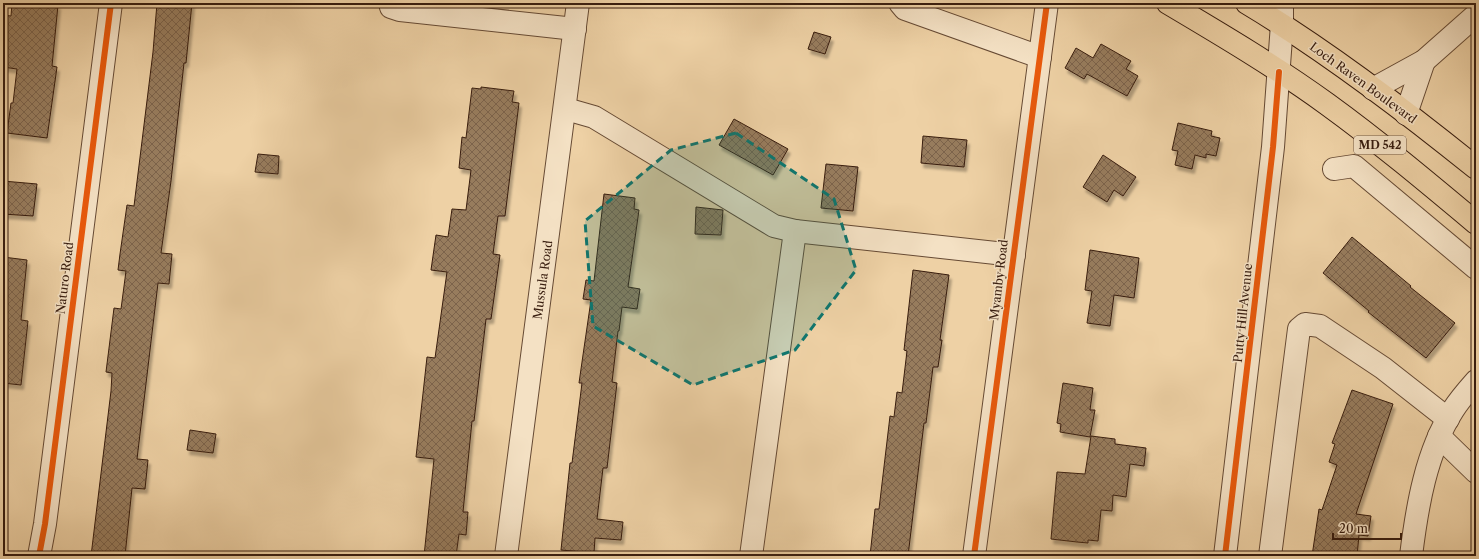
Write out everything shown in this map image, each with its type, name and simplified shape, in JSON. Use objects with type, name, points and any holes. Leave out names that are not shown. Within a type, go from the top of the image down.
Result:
[{"type":"main road","name":"MD 542","points":[[1168,3],[1279,72],[1327,104],[1374,140],[1476,223]]},
{"type":"main road","name":"Loch Raven Boulevard","points":[[1246,3],[1282,24],[1373,89],[1476,168]]},
{"type":"street","name":"Naturo Road","points":[[39,556],[45,524],[111,3]]},
{"type":"street","points":[[390,3],[391,7],[400,10],[576,30]]},
{"type":"street","name":"Mussula Road","points":[[506,556],[566,109],[578,3]]},
{"type":"street","points":[[900,3],[905,9],[1040,57]]},
{"type":"street","name":"Putty Hill Avenue","points":[[1225,556],[1273,147],[1279,72],[1282,3]]},
{"type":"street","name":"Myamby Road","points":[[974,556],[1048,4]]},
{"type":"street","points":[[1373,89],[1424,61],[1476,15]]},
{"type":"street","points":[[1406,114],[1424,61]]},
{"type":"street","points":[[566,109],[594,117],[774,226],[795,231],[1014,255]]},
{"type":"street","points":[[1334,169],[1354,166],[1476,268]]},
{"type":"street","points":[[751,556],[795,231]]},
{"type":"street","points":[[1270,556],[1299,329],[1305,324],[1320,326],[1371,360],[1444,427],[1476,472]]},
{"type":"street","points":[[1411,556],[1415,524],[1428,468],[1444,427],[1453,409],[1476,381]]},
{"type":"highlighted area","points":[[736,133],[834,199],[856,270],[795,350],[693,385],[593,326],[585,221],[671,150]]},
{"type":"building","points":[[12,3],[58,5],[52,66],[57,67],[47,138],[7,133],[11,103],[13,103],[17,69],[3,67],[3,15],[11,16]]},
{"type":"building","points":[[157,3],[192,3],[186,63],[184,63],[171,181],[161,253],[172,254],[169,284],[158,283],[137,459],[148,460],[145,489],[132,488],[125,556],[91,556],[111,391],[112,373],[106,372],[114,308],[121,309],[126,271],[118,270],[127,205],[134,206],[153,52]]},
{"type":"building","points":[[814,32],[831,37],[825,54],[808,49]]},
{"type":"building","points":[[1101,44],[1131,61],[1126,69],[1138,76],[1127,96],[1087,74],[1084,79],[1065,68],[1076,48],[1093,58]]},
{"type":"building","points":[[481,87],[514,91],[512,102],[519,103],[505,216],[498,216],[493,254],[500,255],[491,319],[486,319],[474,421],[472,421],[463,512],[468,512],[466,535],[459,534],[456,556],[424,556],[434,459],[416,457],[427,357],[435,358],[447,272],[431,270],[436,235],[448,237],[452,209],[466,210],[471,170],[459,168],[462,137],[466,138],[472,88],[481,89]]},
{"type":"building","points":[[734,119],[788,149],[773,175],[719,145]]},
{"type":"building","points":[[1178,123],[1212,131],[1211,136],[1220,138],[1216,156],[1206,154],[1206,158],[1195,155],[1192,169],[1175,165],[1178,151],[1172,150]]},
{"type":"building","points":[[923,136],[967,140],[964,167],[921,163]]},
{"type":"building","points":[[258,154],[279,156],[278,174],[255,172]]},
{"type":"building","points":[[1103,155],[1136,177],[1123,196],[1114,190],[1107,202],[1083,187]]},
{"type":"building","points":[[826,164],[858,167],[853,211],[821,208]]},
{"type":"building","points":[[3,181],[37,184],[33,216],[3,214]]},
{"type":"building","points":[[604,194],[635,198],[634,209],[639,210],[628,287],[640,289],[637,309],[622,307],[612,382],[617,383],[607,468],[603,468],[597,519],[623,522],[621,540],[595,538],[594,553],[561,550],[570,463],[572,463],[582,383],[579,383],[591,300],[583,299],[586,280],[594,281]]},
{"type":"building","points":[[696,207],[723,210],[721,235],[695,234]]},
{"type":"building","points":[[1352,237],[1411,286],[1410,287],[1455,323],[1426,358],[1368,312],[1369,311],[1323,273]]},
{"type":"building","points":[[1090,250],[1139,258],[1134,298],[1114,295],[1110,326],[1087,323],[1092,291],[1085,290]]},
{"type":"building","points":[[3,257],[27,260],[21,320],[28,321],[21,385],[3,383]]},
{"type":"building","points":[[913,270],[949,275],[940,340],[942,340],[938,367],[933,367],[926,423],[924,423],[908,556],[870,556],[875,509],[879,509],[890,416],[894,417],[897,392],[902,393],[907,351],[904,350]]},
{"type":"building","points":[[1063,383],[1093,388],[1090,410],[1095,410],[1090,437],[1060,432],[1061,424],[1057,423]]},
{"type":"building","points":[[1352,390],[1393,404],[1356,514],[1371,516],[1368,536],[1359,535],[1357,556],[1312,556],[1319,509],[1322,510],[1337,465],[1329,462],[1335,444],[1332,443]]},
{"type":"building","points":[[190,430],[216,434],[213,453],[187,450]]},
{"type":"building","points":[[1091,436],[1115,439],[1115,444],[1146,448],[1144,466],[1130,464],[1126,497],[1113,495],[1112,511],[1101,510],[1098,541],[1088,540],[1088,543],[1051,539],[1057,472],[1085,474]]},
{"type":"cycle path","points":[[39,556],[45,524],[111,3]]},
{"type":"cycle path","points":[[974,556],[1047,3]]},
{"type":"cycle path","points":[[1225,556],[1273,147],[1279,72]]}]
